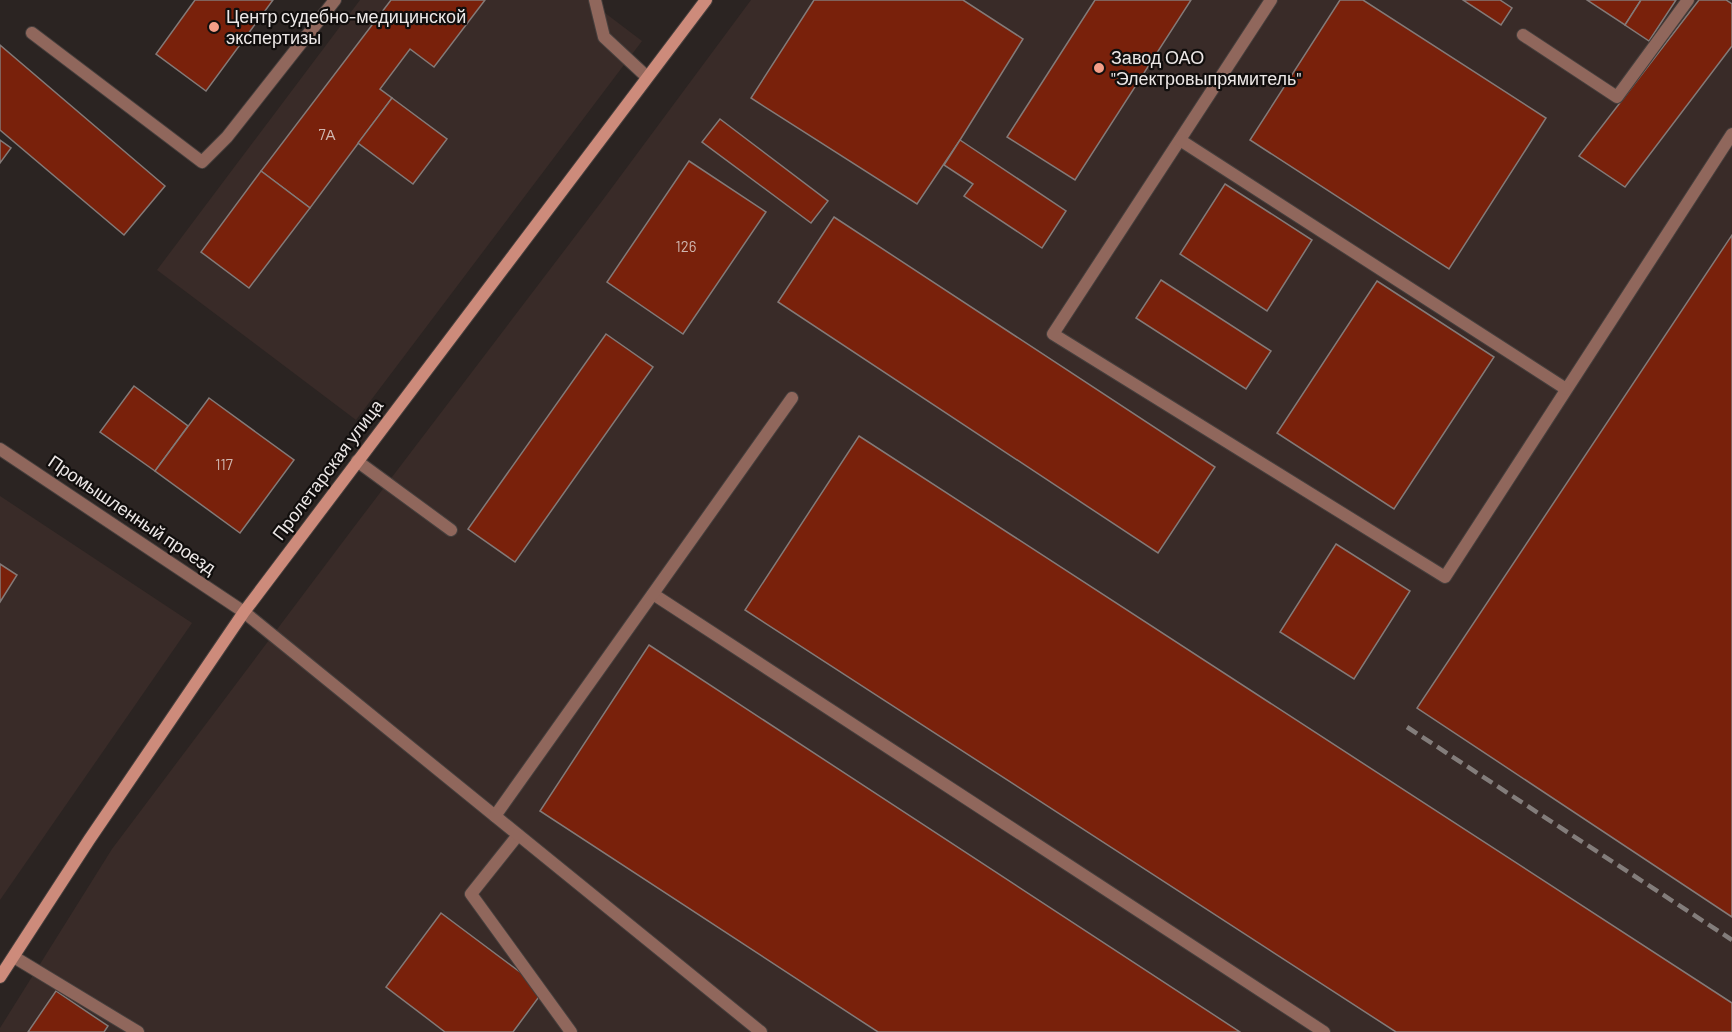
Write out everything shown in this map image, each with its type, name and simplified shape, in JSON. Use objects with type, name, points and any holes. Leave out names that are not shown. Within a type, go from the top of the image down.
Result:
[{"type":"street","points":[[32,33],[202,162],[227,137],[335,0]]},
{"type":"street","points":[[595,0],[604,38],[647,77]]},
{"type":"street","name":"Пролетарская улица","points":[[0,977],[89,840],[244,612],[706,0]]},
{"type":"street","points":[[1271,0],[1053,334],[1445,577],[1732,134]]},
{"type":"street","points":[[1523,35],[1617,97],[1688,0]]},
{"type":"street","points":[[1180,140],[1566,389]]},
{"type":"street","points":[[495,816],[792,398]]},
{"type":"street","name":"Промышленный проезд","points":[[0,449],[244,612],[761,1032]]},
{"type":"street","points":[[357,461],[451,530]]},
{"type":"street","points":[[653,594],[1324,1032]]},
{"type":"street","points":[[518,835],[471,894],[571,1032]]},
{"type":"street","points":[[14,957],[138,1032]]},
{"type":"shaded area","points":[[360,0],[588,0],[642,41],[356,420],[157,270]]},
{"type":"shaded area","points":[[751,0],[1732,0],[1732,1032],[0,1032],[0,1028],[112,849],[602,201]]},
{"type":"shaded area","points":[[0,496],[192,623],[0,900]]},
{"type":"building","name":"Центр судебно-медицинской экспертизы","points":[[195,0],[273,0],[206,91],[156,54]]},
{"type":"building","points":[[391,0],[485,0],[434,67],[410,49],[380,89],[392,98],[310,208],[261,171]]},
{"type":"building","points":[[814,0],[963,0],[1023,39],[917,204],[751,98]]},
{"type":"building","name":"Завод ОАО \"Электровыпрямитель\"","points":[[1095,0],[1191,0],[1075,180],[1007,137]]},
{"type":"building","points":[[1340,0],[1363,0],[1546,118],[1449,269],[1250,140]]},
{"type":"building","points":[[1463,0],[1500,0],[1512,8],[1501,25]]},
{"type":"building","points":[[1587,0],[1641,0],[1625,25]]},
{"type":"building","points":[[1641,0],[1676,0],[1649,41],[1625,25]]},
{"type":"building","points":[[1699,0],[1726,0],[1732,4],[1732,46],[1625,187],[1579,156]]},
{"type":"building","points":[[0,45],[165,186],[124,235],[0,130]]},
{"type":"building","points":[[392,98],[447,139],[413,184],[358,143]]},
{"type":"building","points":[[720,119],[828,201],[811,223],[702,142]]},
{"type":"building","points":[[0,140],[11,148],[0,163]]},
{"type":"building","points":[[960,140],[1066,211],[1042,248],[964,196],[973,184],[944,165]]},
{"type":"building","points":[[689,161],[766,212],[683,334],[607,282]]},
{"type":"building","points":[[261,171],[310,208],[249,288],[201,252]]},
{"type":"building","points":[[1225,184],[1312,240],[1267,311],[1180,254]]},
{"type":"building","points":[[834,217],[1215,467],[1158,553],[778,302]]},
{"type":"building","points":[[1732,235],[1732,917],[1417,708]]},
{"type":"building","points":[[1161,280],[1271,351],[1246,389],[1136,318]]},
{"type":"building","points":[[1377,281],[1494,357],[1394,509],[1277,433]]},
{"type":"building","points":[[606,334],[653,367],[515,562],[468,529]]},
{"type":"building","points":[[134,386],[188,426],[155,471],[100,432]]},
{"type":"building","points":[[209,398],[294,460],[240,533],[155,471]]},
{"type":"building","points":[[859,436],[1732,1003],[1732,1032],[1396,1032],[745,610]]},
{"type":"building","points":[[1336,544],[1410,591],[1354,679],[1280,632]]},
{"type":"building","points":[[0,564],[17,575],[0,602]]},
{"type":"building","points":[[649,645],[1240,1032],[878,1032],[540,811]]},
{"type":"building","points":[[441,913],[544,990],[513,1032],[445,1032],[386,987]]},
{"type":"building","points":[[56,991],[108,1026],[104,1032],[28,1032]]},
{"type":"railway","points":[[1407,727],[1732,940]]},
{"type":"place","name":"Центр судебно-медицинской экспертизы","points":[[214,27]]},
{"type":"place","name":"Завод ОАО \"Электровыпрямитель\"","points":[[1099,68]]}]
